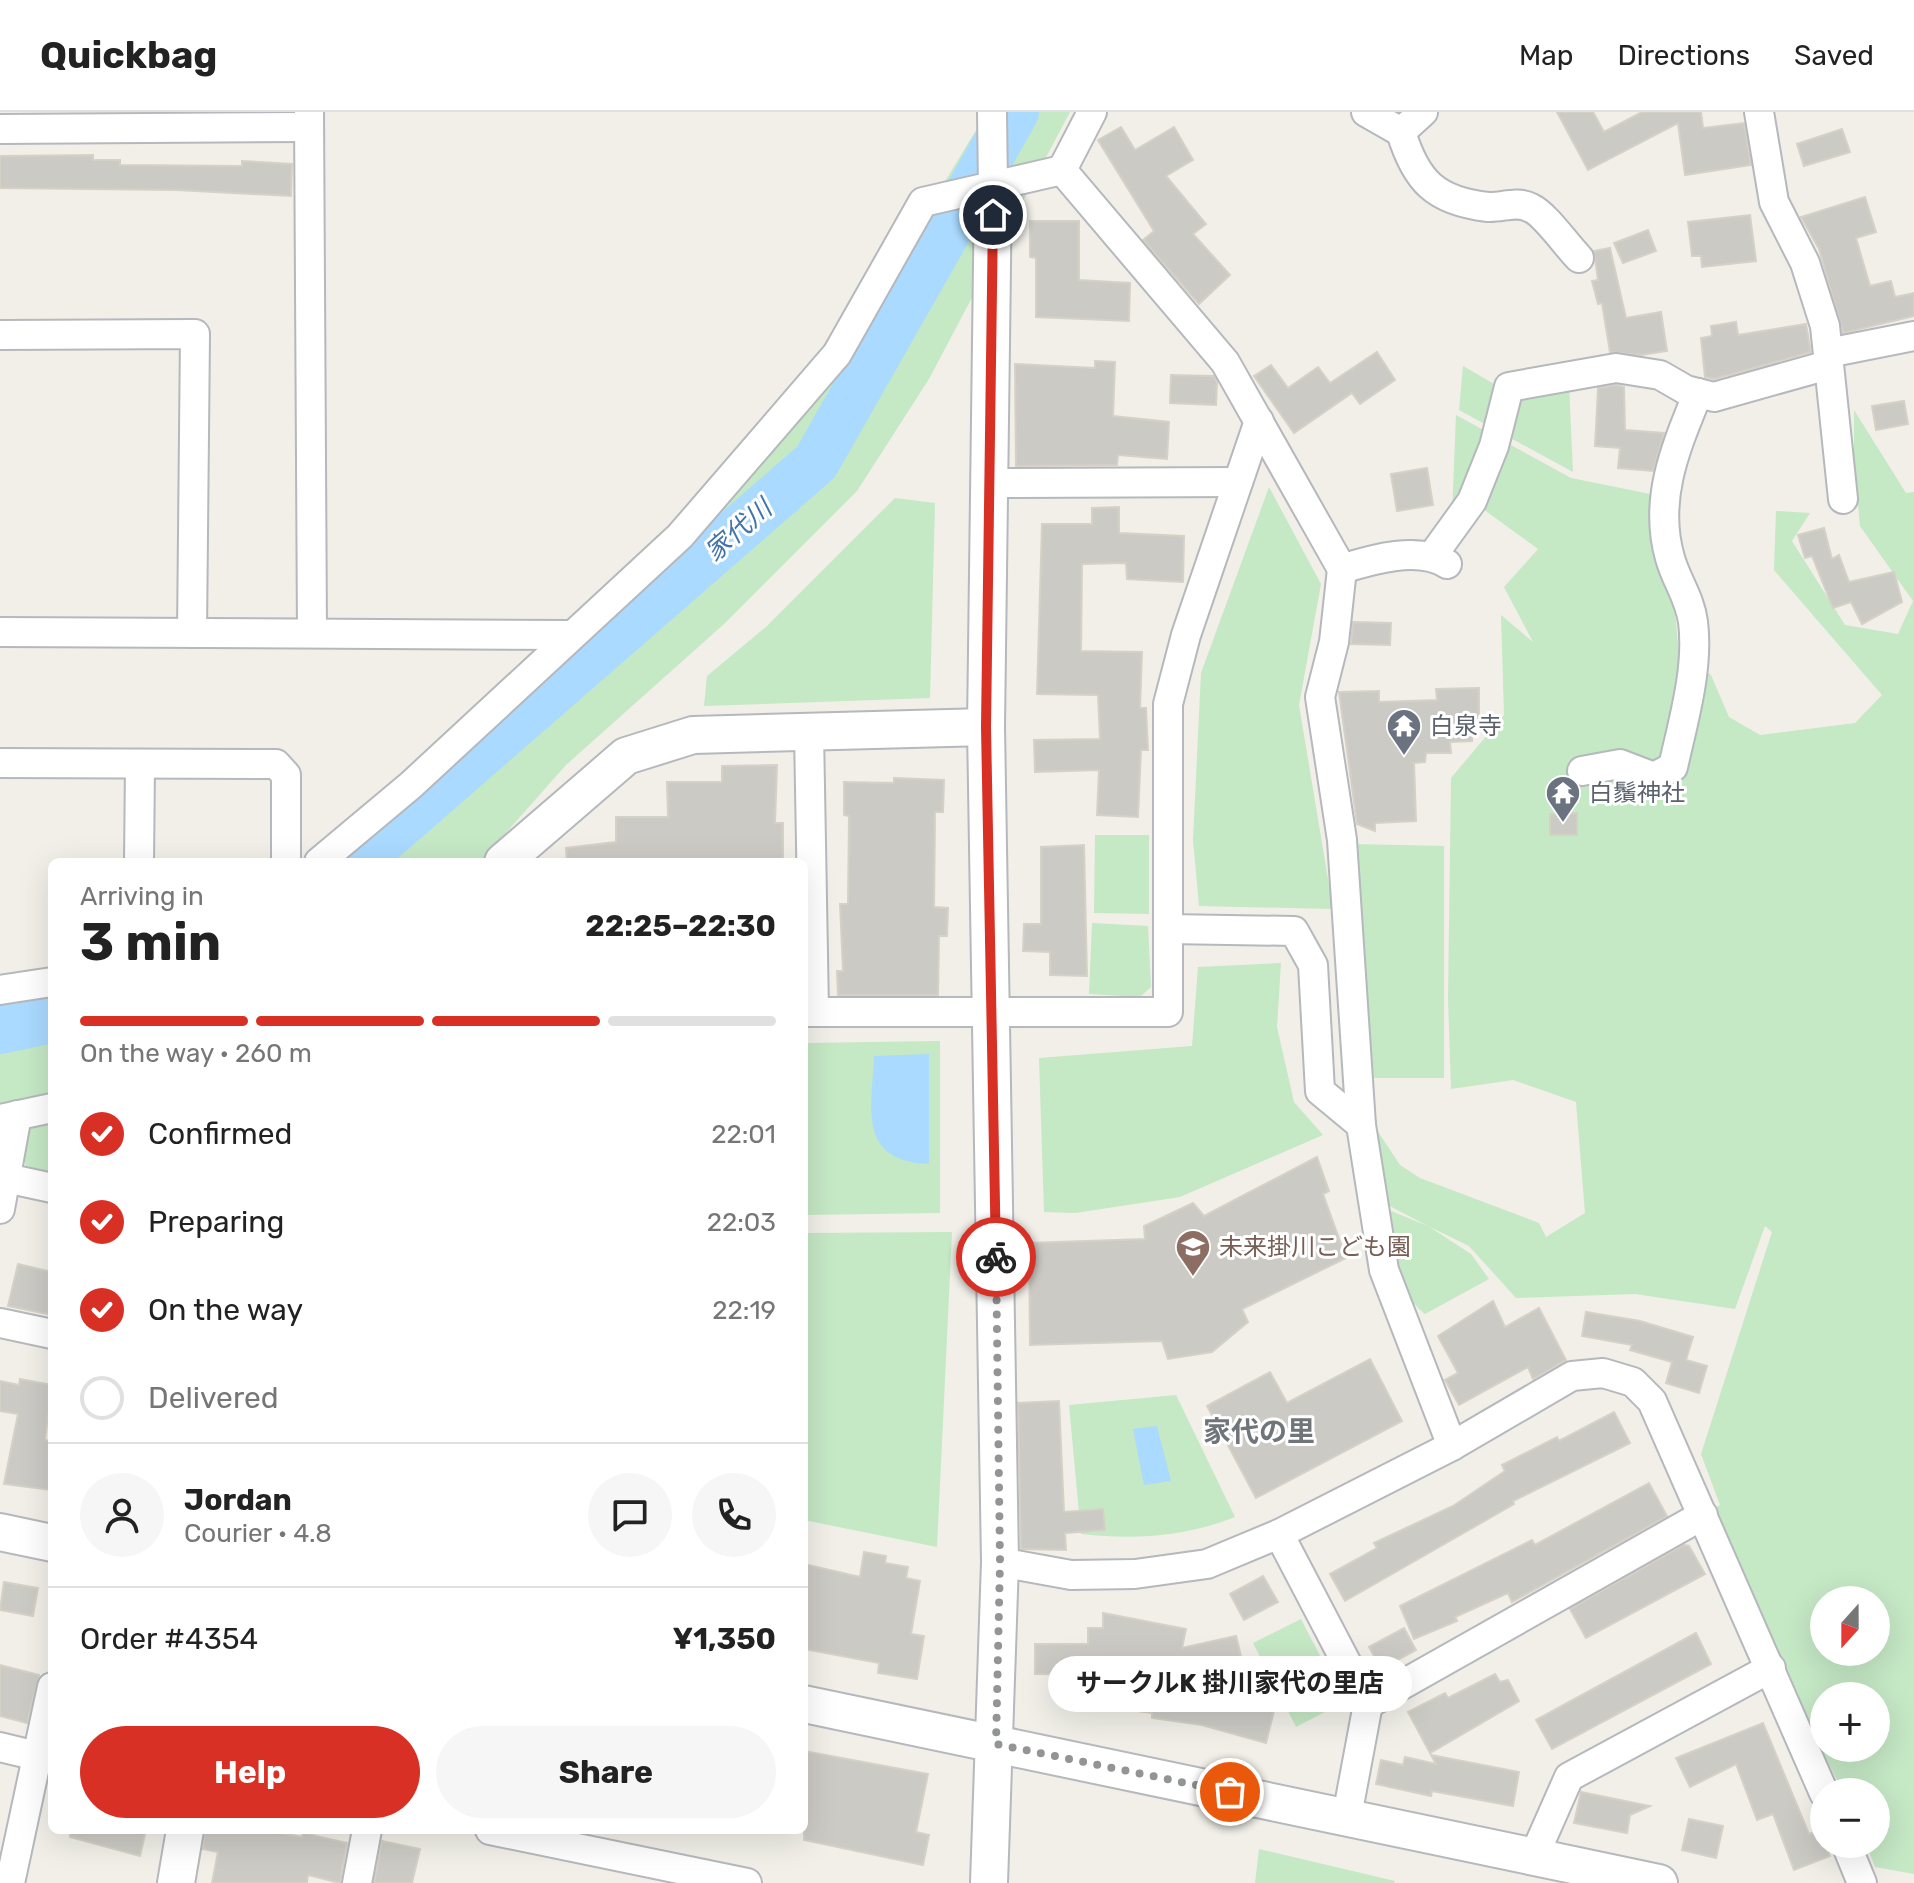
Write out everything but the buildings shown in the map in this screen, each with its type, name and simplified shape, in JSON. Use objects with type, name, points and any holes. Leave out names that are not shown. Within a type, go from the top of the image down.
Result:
[{"type":"street","points":[[989,1883],[1000,1562],[986,727],[992,112]]},
{"type":"street","points":[[324,858],[411,785],[680,536],[837,354],[923,202],[1062,170],[1092,112]]},
{"type":"street","points":[[1366,112],[1401,132],[1411,166],[1431,191],[1489,207],[1511,204],[1532,208],[1579,258]]},
{"type":"street","points":[[1401,132],[1423,112]]},
{"type":"street","points":[[1759,112],[1774,202],[1805,263],[1825,326],[1843,499]]},
{"type":"street","points":[[0,129],[309,120],[312,633]]},
{"type":"street","points":[[1062,170],[1225,362],[1342,569],[1334,642],[1320,697],[1342,840],[1361,1125],[1384,1270],[1452,1446]]},
{"type":"street","points":[[0,335],[195,334],[192,633]]},
{"type":"street","points":[[1342,569],[1370,560],[1440,560],[1472,501],[1494,446],[1509,387],[1616,368],[1660,375],[1714,397],[1828,359],[1914,336]]},
{"type":"street","points":[[1582,771],[1620,764],[1654,777],[1673,767],[1694,649],[1693,622],[1687,597],[1670,559],[1663,502],[1669,463],[1698,393]]},
{"type":"street","points":[[809,732],[809,1012],[1168,1012],[1168,704],[1186,635],[1259,421]]},
{"type":"street","points":[[989,483],[1238,482]]},
{"type":"street","points":[[0,632],[572,635]]},
{"type":"street","points":[[508,858],[626,756],[693,735],[986,727]]},
{"type":"street","points":[[0,763],[276,764],[286,775],[286,858]]},
{"type":"street","points":[[139,858],[140,764]]},
{"type":"street","points":[[1168,929],[1294,931],[1313,965],[1320,1091],[1361,1125]]},
{"type":"street","points":[[0,990],[48,983]]},
{"type":"street","points":[[0,1209],[6,1178],[8,1117],[48,1109]]},
{"type":"street","points":[[6,1178],[48,1187]]},
{"type":"street","points":[[0,1323],[48,1333]]},
{"type":"street","points":[[1000,1562],[1071,1575],[1135,1574],[1207,1564],[1279,1534],[1452,1446],[1572,1376],[1603,1373],[1633,1382],[1652,1401],[1818,1778]]},
{"type":"street","points":[[1368,1704],[1703,1515]]},
{"type":"street","points":[[0,1532],[48,1542]]},
{"type":"street","points":[[1279,1534],[1368,1704],[1347,1816]]},
{"type":"street","points":[[1534,1856],[1569,1777],[1771,1668]]},
{"type":"street","points":[[10,1883],[48,1705]]},
{"type":"street","points":[[808,1705],[1659,1883]]},
{"type":"street","points":[[0,1747],[37,1756]]},
{"type":"street","points":[[176,1883],[184,1834]]},
{"type":"street","points":[[357,1883],[366,1834]]},
{"type":"street","points":[[530,1834],[589,1840],[747,1883]]},
{"type":"street","points":[[1852,1858],[1862,1883]]},
{"type":"green space","points":[[987,112],[1070,112],[929,379],[857,491],[724,624],[566,765],[484,858],[324,858],[823,383]]},
{"type":"green space","points":[[1463,366],[1508,392],[1569,385],[1573,472],[1459,410]]},
{"type":"green space","points":[[1854,410],[1906,493],[1914,492],[1914,1874],[1875,1867],[1871,1858],[1890,1858],[1890,1778],[1836,1778],[1828,1762],[1890,1762],[1890,1682],[1810,1682],[1810,1727],[1703,1515],[1720,1505],[1701,1454],[1772,1232],[1765,1226],[1735,1309],[1635,1294],[1516,1298],[1469,1246],[1384,1203],[1371,1121],[1400,1165],[1420,1178],[1539,1223],[1546,1237],[1585,1213],[1576,1102],[1513,1080],[1451,1089],[1448,999],[1451,778],[1504,715],[1501,615],[1533,642],[1504,587],[1538,549],[1472,501],[1452,514],[1456,415],[1571,478],[1655,495],[1667,530],[1679,654],[1711,675],[1729,717],[1760,735],[1855,723],[1882,695],[1774,570],[1776,511],[1810,513],[1792,541],[1845,625],[1898,634],[1913,601],[1860,526],[1854,463]]},
{"type":"green space","points":[[1269,487],[1321,584],[1299,705],[1333,909],[1199,906],[1193,840],[1201,673]]},
{"type":"green space","points":[[895,498],[935,503],[930,698],[704,706],[707,676],[767,626]]},
{"type":"green space","points":[[1095,835],[1149,835],[1149,914],[1094,913]]},
{"type":"green space","points":[[1353,844],[1444,846],[1444,1078],[1368,1078]]},
{"type":"green space","points":[[1092,923],[1148,926],[1151,987],[1140,997],[1089,994]]},
{"type":"green space","points":[[1281,963],[1277,1027],[1294,1102],[1323,1135],[1180,1197],[1075,1213],[1044,1212],[1039,1058],[1192,1046],[1198,967]]},
{"type":"green space","points":[[48,987],[48,1109],[0,1117],[0,996]]},
{"type":"green space","points":[[940,1041],[940,1213],[808,1215],[808,1043]]},
{"type":"green space","points":[[48,1121],[48,1171],[27,1167],[21,1157],[23,1131],[31,1124]]},
{"type":"green space","points":[[1391,1211],[1428,1226],[1471,1254],[1489,1279],[1425,1314],[1407,1293],[1396,1267]]},
{"type":"green space","points":[[952,1232],[937,1547],[808,1521],[808,1233]]},
{"type":"green space","points":[[1176,1395],[1235,1517],[1178,1533],[1121,1537],[1081,1534],[1069,1405]]},
{"type":"green space","points":[[1301,1619],[1344,1702],[1296,1727],[1253,1643]]},
{"type":"green space","points":[[1259,1849],[1395,1881],[1255,1883]]},
{"type":"water","points":[[929,1054],[929,1164],[906,1161],[890,1153],[879,1142],[874,1129],[872,1095],[874,1056]]},
{"type":"water","points":[[1157,1426],[1171,1481],[1144,1485],[1133,1429]]},
{"type":"waterway","name":"家代川","points":[[362,858],[816,462],[1015,112]]},
{"type":"waterway","name":"家代川","points":[[0,1030],[48,1020]]},
{"type":"way so far","points":[[996,1257],[1000,1562],[996,1744],[1230,1792]]},
{"type":"place","name":"白泉寺","points":[[1404,757]]},
{"type":"place","name":"白鬚神社","points":[[1563,824]]},
{"type":"place","name":"未来掛川こども園","points":[[1193,1278]]},
{"type":"place","name":"サークルK 掛川家代の里店","points":[[1230,1792]]},
{"type":"district","name":"家代の里","points":[[1259,1431]]},
{"type":"route","points":[[993,215],[986,727],[996,1257]]}]
